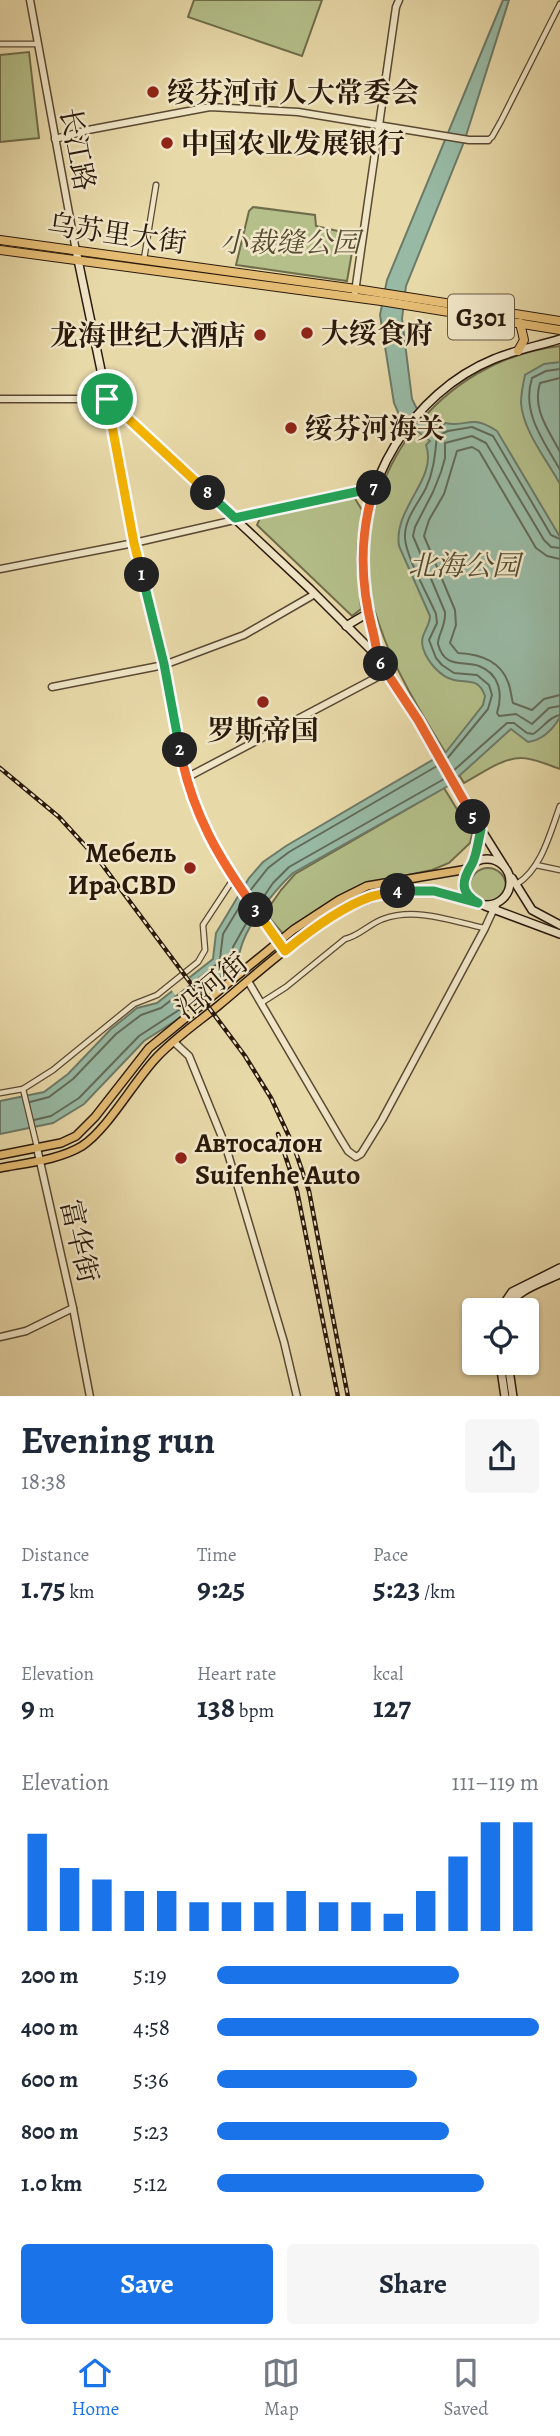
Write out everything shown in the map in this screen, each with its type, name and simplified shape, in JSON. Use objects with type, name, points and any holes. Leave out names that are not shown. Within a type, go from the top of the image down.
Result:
[{"type":"highway","name":"乌苏里大街","points":[[0,240],[560,321]]},
{"type":"highway","name":"乌苏里大街","points":[[0,250],[355,293]]},
{"type":"highway","name":"乌苏里大街","points":[[403,300],[560,330]]},
{"type":"highway","points":[[518,351],[524,340],[520,323]]},
{"type":"main road","name":"长江路","points":[[76,251],[107,399]]},
{"type":"main road","points":[[560,339],[494,359],[470,372],[424,408],[384,464],[374,488],[362,558],[368,613],[378,657],[385,673],[418,720],[453,784],[532,910],[560,925]]},
{"type":"main road","points":[[107,399],[315,594],[378,657]]},
{"type":"main road","points":[[345,626],[368,613]]},
{"type":"main road","points":[[481,830],[464,877],[465,890],[470,898],[560,934]]},
{"type":"main road","points":[[470,866],[487,859],[495,860],[507,870],[509,891],[495,908]]},
{"type":"main road","name":"沿河街","points":[[0,1155],[61,1143],[76,1136],[95,1117],[149,1048],[279,942],[339,900],[367,886],[470,866]]},
{"type":"main road","name":"沿河街","points":[[0,1168],[64,1154],[83,1145],[158,1056],[174,1042],[285,951],[322,925],[370,897],[402,891],[434,891],[478,903]]},
{"type":"main road","points":[[508,1298],[512,1292],[560,1268]]},
{"type":"main road","points":[[516,1298],[525,1290],[560,1274]]},
{"type":"main road","points":[[502,1375],[505,1396]]},
{"type":"main road","points":[[510,1375],[513,1396]]},
{"type":"street","name":"长江路","points":[[30,0],[76,251]]},
{"type":"street","points":[[355,293],[399,0]]},
{"type":"street","points":[[55,139],[210,107],[298,112],[469,140],[488,140],[501,121],[560,4]]},
{"type":"street","points":[[0,44],[37,44]]},
{"type":"street","points":[[144,260],[156,185]]},
{"type":"street","points":[[0,399],[107,399],[134,543],[164,665],[186,778],[202,825],[234,878],[285,951]]},
{"type":"street","points":[[0,569],[134,543],[374,488]]},
{"type":"street","points":[[52,687],[164,665],[244,635],[315,594]]},
{"type":"street","points":[[186,778],[385,673]]},
{"type":"street","points":[[516,885],[524,880],[535,865],[560,807]]},
{"type":"street","points":[[535,865],[560,870]]},
{"type":"street","points":[[0,1093],[23,1089],[54,1070],[135,1004],[158,995],[198,962],[205,950],[203,925],[234,878]]},
{"type":"street","points":[[248,981],[340,1138],[348,1151],[356,1157],[361,1154],[382,1120],[495,908]]},
{"type":"street","points":[[261,1003],[345,939],[380,920],[397,915],[419,914],[485,929]]},
{"type":"street","points":[[174,1042],[189,1056],[226,1147],[284,1342],[297,1396]]},
{"type":"street","points":[[23,1089],[37,1148]]},
{"type":"street","name":"富华街","points":[[0,1337],[26,1331],[73,1308],[37,1148]]},
{"type":"street","points":[[73,1308],[90,1396]]},
{"type":"green space","points":[[194,0],[322,0],[302,56],[188,17]]},
{"type":"green space","points":[[29,52],[39,138],[0,142],[0,55]]},
{"type":"green space","name":"小裁缝公园","points":[[253,207],[315,215],[316,226],[355,235],[347,281],[236,265],[249,211]]},
{"type":"green space","name":"北海公园","points":[[560,346],[560,769],[531,759],[514,759],[464,783],[406,686],[372,605],[368,549],[376,506],[391,466],[414,430],[443,399],[477,374],[517,356]]},
{"type":"green space","points":[[354,497],[362,510],[357,549],[361,609],[352,616],[257,525],[261,516]]},
{"type":"green space","points":[[444,788],[472,834],[470,843],[449,863],[432,870],[364,884],[284,935],[265,913],[295,874]]},
{"type":"green space","points":[[488,868],[501,873],[506,886],[501,899],[488,904],[475,899],[470,886],[475,873]]},
{"type":"water","points":[[503,0],[509,0],[464,142],[406,286],[402,319],[412,399],[418,411],[441,428],[445,423],[475,422],[497,431],[560,537],[560,717],[547,733],[533,741],[528,742],[511,729],[448,786],[293,873],[269,899],[248,930],[240,951],[237,973],[186,1014],[144,1041],[84,1104],[53,1123],[0,1134],[0,1101],[44,1092],[68,1074],[111,1029],[137,1008],[157,1003],[213,959],[216,933],[249,878],[263,862],[446,752],[483,705],[485,696],[480,686],[444,676],[431,663],[423,648],[422,639],[430,616],[399,546],[399,532],[402,519],[426,470],[426,445],[430,441],[400,417],[394,403],[380,315],[387,280]]},
{"type":"water","points":[[560,362],[560,484],[531,435],[521,403],[525,375],[544,364]]},
{"type":"pier","points":[[187,974],[207,1001],[190,1015],[170,988]]},
{"type":"railway","points":[[0,768],[59,817],[101,863],[245,1056],[271,1098],[294,1147],[309,1191],[348,1396]]},
{"type":"railway","points":[[278,1134],[297,1191],[338,1396]]},
{"type":"place","name":"绥芬河市人大常委会","points":[[153,92]]},
{"type":"place","name":"中国农业发展银行","points":[[167,143]]},
{"type":"place","name":"大绥食府","points":[[307,333]]},
{"type":"place","name":"龙海世纪大酒店","points":[[260,335]]},
{"type":"place","name":"绥芬河海关","points":[[291,428]]},
{"type":"place","name":"罗斯帝国","points":[[263,702]]},
{"type":"place","name":"Мебель Ира CBD","points":[[190,868]]},
{"type":"place","name":"Автосалон Suifenhe Auto","points":[[181,1158]]},
{"type":"route","points":[[107,399],[235,518],[374,488],[362,558],[363,586],[378,657],[385,673],[418,720],[481,830],[473,864],[464,881],[467,895],[478,903],[434,891],[402,891],[370,897],[299,939],[285,951],[220,859],[191,797],[164,664],[134,543],[107,399]]}]
